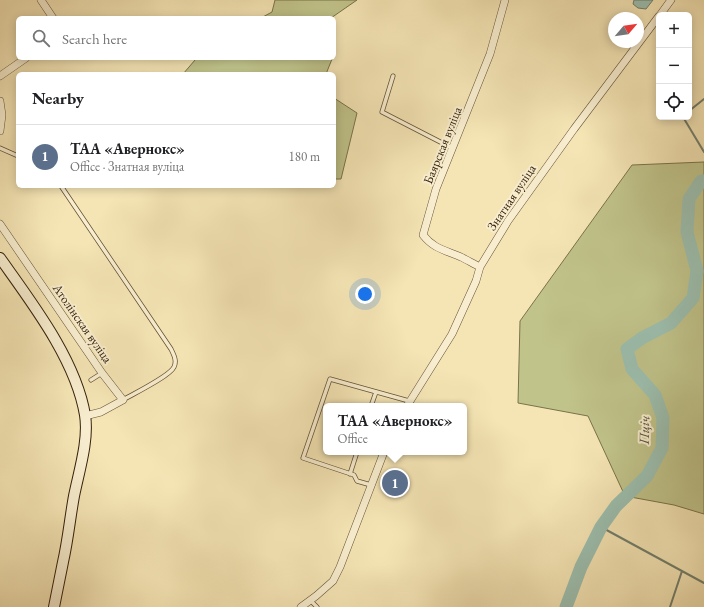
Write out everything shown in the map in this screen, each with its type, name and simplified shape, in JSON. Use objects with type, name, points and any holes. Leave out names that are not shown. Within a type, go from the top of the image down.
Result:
[{"type":"street","points":[[41,0],[52,16]]},
{"type":"street","name":"Баярская вуліца","points":[[480,267],[429,243],[423,235],[436,189],[490,54],[505,0]]},
{"type":"street","name":"Знатная вуліца","points":[[661,12],[671,0]]},
{"type":"street","name":"Знатная вуліца","points":[[410,403],[452,334],[476,281],[480,267],[508,221],[546,167],[656,19]]},
{"type":"street","points":[[0,76],[23,60]]},
{"type":"street","points":[[0,101],[2,115],[0,131]]},
{"type":"street","name":"Атолінская вуліца","points":[[0,224],[102,373],[123,400]]},
{"type":"street","points":[[0,258],[30,300],[58,346],[75,381],[85,416],[85,445],[74,497],[64,562],[54,607]]},
{"type":"street","points":[[85,416],[101,412],[123,400]]},
{"type":"street","points":[[301,607],[333,581],[340,567],[383,455]]},
{"type":"lane","points":[[393,76],[382,112],[452,148]]},
{"type":"lane","points":[[0,148],[16,155]]},
{"type":"lane","points":[[62,188],[171,349],[176,360],[174,368],[165,376],[123,400]]},
{"type":"lane","points":[[91,380],[102,373]]},
{"type":"lane","points":[[371,485],[357,481],[354,475],[302,458],[330,380],[376,392],[406,403]]},
{"type":"lane","points":[[372,403],[376,392]]},
{"type":"lane","points":[[350,474],[356,455]]},
{"type":"lane","points":[[310,600],[317,607]]},
{"type":"green space","points":[[275,0],[357,0],[334,16],[265,16],[272,12]]},
{"type":"green space","points":[[195,60],[332,60],[327,72],[185,72]]},
{"type":"green space","points":[[336,99],[357,113],[341,179],[336,179]]},
{"type":"green space","points":[[704,162],[704,514],[674,505],[625,496],[588,416],[518,403],[520,321],[632,165]]},
{"type":"shaded area","points":[[634,0],[653,0],[646,9],[638,8],[633,4]]},
{"type":"waterway","points":[[692,109],[704,99]]},
{"type":"waterway","points":[[685,120],[704,152]]},
{"type":"waterway","name":"Пціч","points":[[566,607],[581,567],[601,527],[616,506],[647,476],[662,448],[663,418],[655,395],[632,369],[627,349],[642,338],[671,323],[693,298],[697,271],[687,232],[689,199],[701,181],[704,181]]},
{"type":"waterway","points":[[601,527],[704,583]]},
{"type":"waterway","points":[[670,607],[682,571]]},
{"type":"place","name":"ТАА «Авернокс»","points":[[395,483]]}]
